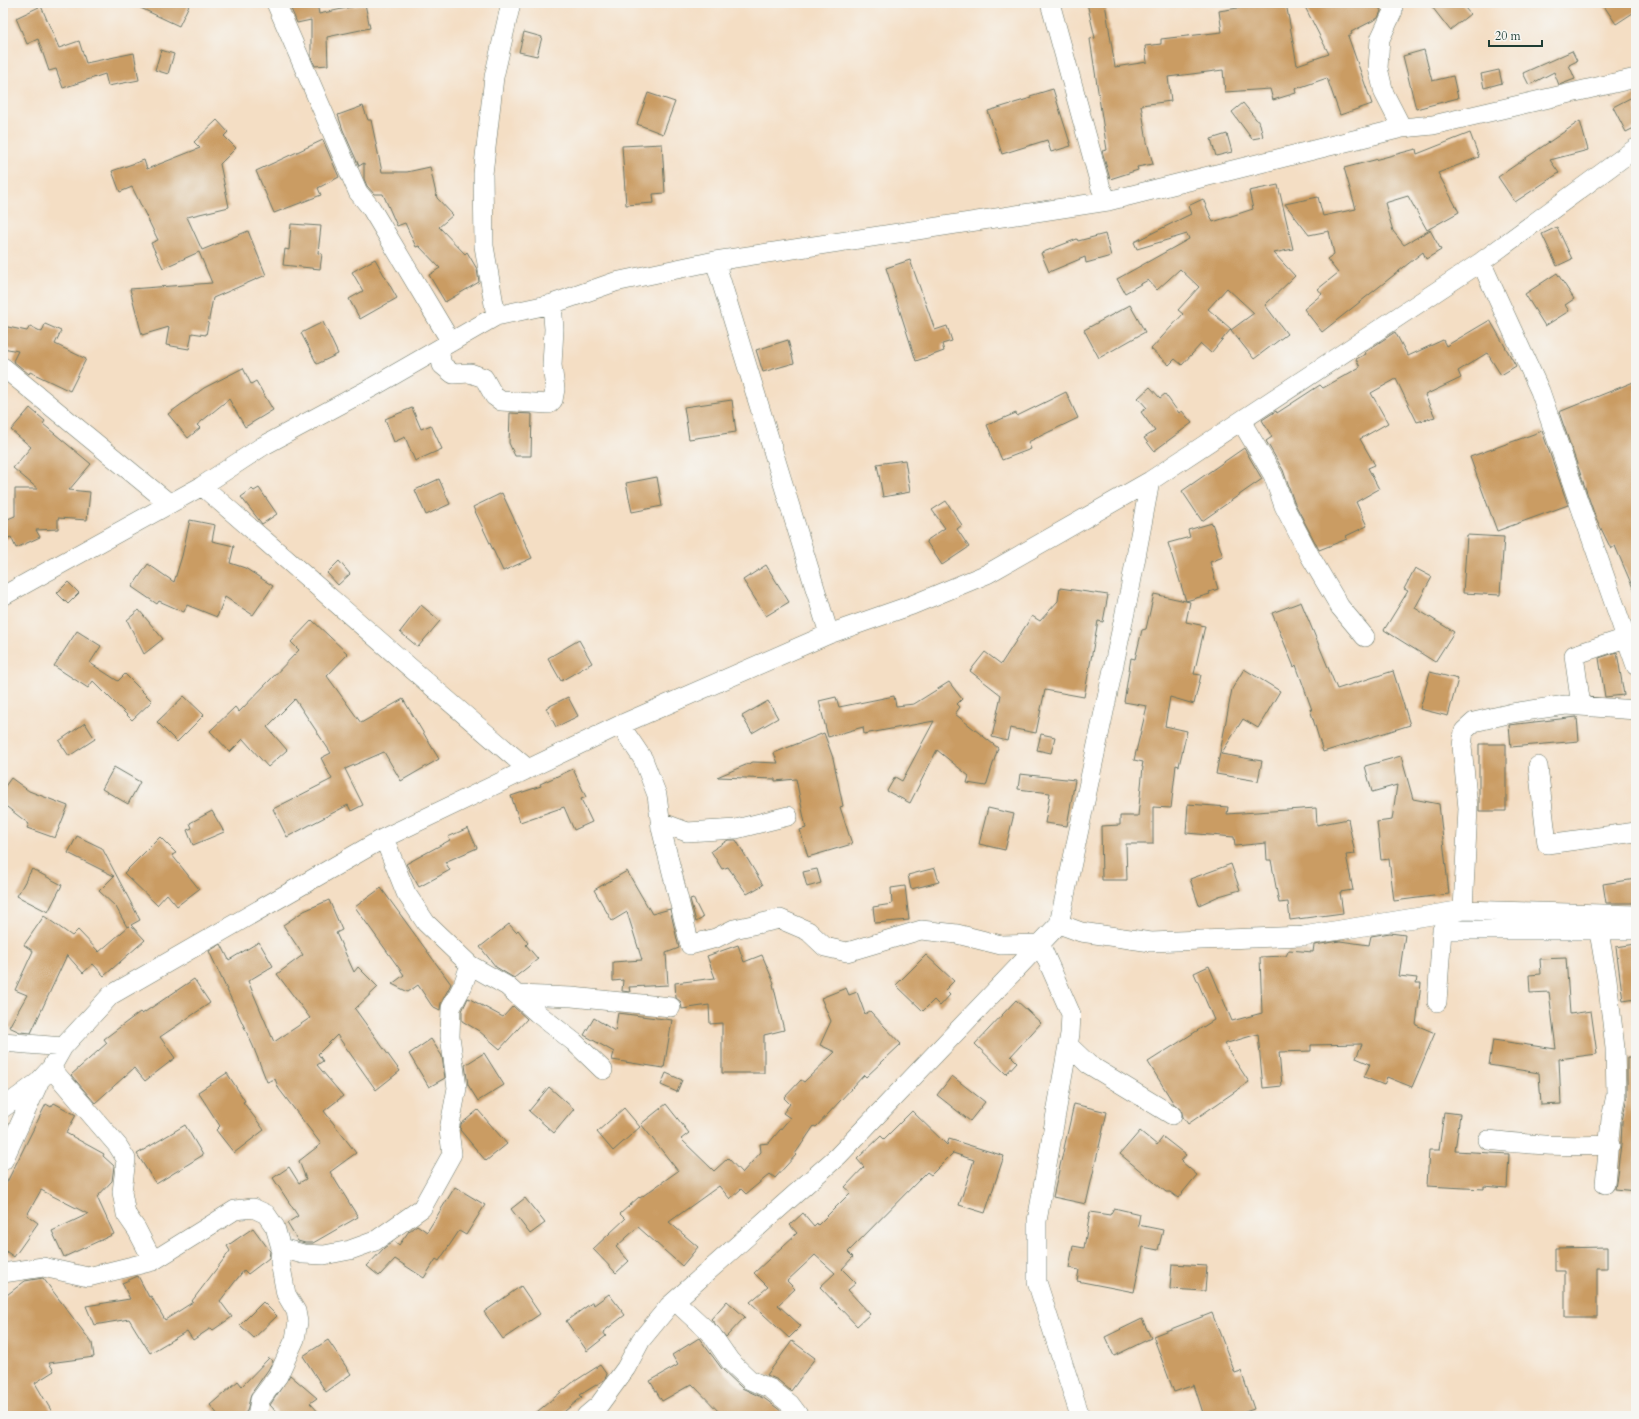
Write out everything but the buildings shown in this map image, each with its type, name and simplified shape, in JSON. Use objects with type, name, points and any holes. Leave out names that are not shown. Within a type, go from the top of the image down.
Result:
[{"type":"street","points":[[276,3],[358,192],[371,208],[445,346],[442,365],[453,374],[470,373],[484,378],[494,396],[501,401],[549,404],[553,400],[555,389],[552,365],[554,329],[552,304]]},
{"type":"street","points":[[496,316],[484,246],[483,174],[494,77],[510,3]]},
{"type":"street","points":[[1050,3],[1101,188],[1108,201]]},
{"type":"street","points":[[1391,3],[1393,11],[1380,39],[1378,68],[1384,93],[1402,128]]},
{"type":"street","points":[[3,596],[202,486],[262,446],[371,388],[496,316],[552,304],[615,282],[715,261],[1108,201],[1402,128],[1433,125],[1636,78]]},
{"type":"street","points":[[3,1161],[45,1074],[64,1047],[111,995],[384,838],[620,725],[829,634],[912,605],[987,574],[1150,481],[1481,262],[1636,148]]},
{"type":"street","points":[[715,261],[829,634]]},
{"type":"street","points":[[1481,262],[1540,391],[1636,666]]},
{"type":"street","points":[[3,367],[170,504]]},
{"type":"street","points":[[1240,421],[1273,475],[1284,506],[1310,556],[1340,607],[1365,637]]},
{"type":"street","points":[[593,1412],[626,1368],[641,1340],[675,1301],[838,1156],[1059,924],[1128,597],[1150,481]]},
{"type":"street","points":[[202,486],[332,598],[433,689],[528,769]]},
{"type":"street","points":[[1582,706],[1574,655],[1626,638]]},
{"type":"street","points":[[1463,910],[1468,808],[1462,746],[1464,731],[1474,722],[1512,713],[1566,705],[1636,710]]},
{"type":"street","points":[[620,725],[643,759],[657,795],[660,822],[690,945],[716,938],[734,929],[780,918],[808,931],[825,947],[847,952],[921,930],[957,934],[1001,945],[1040,944]]},
{"type":"street","points":[[1538,766],[1547,844],[1636,832]]},
{"type":"street","points":[[660,822],[687,832],[694,832],[736,829],[788,816]]},
{"type":"street","points":[[384,838],[406,893],[426,923],[470,965],[507,986],[537,1013],[574,1042],[603,1070]]},
{"type":"street","points":[[1059,924],[1081,932],[1151,942],[1303,936],[1463,910],[1597,922],[1636,930]]},
{"type":"street","points":[[1437,1002],[1442,930],[1597,922],[1636,915]]},
{"type":"street","points":[[1597,922],[1607,979],[1615,1048],[1616,1095],[1611,1119],[1610,1145],[1605,1184]]},
{"type":"street","points":[[1040,944],[1071,1014],[1068,1045],[1037,1221],[1037,1282],[1080,1416]]},
{"type":"street","points":[[281,1248],[303,1254],[324,1255],[350,1250],[375,1241],[422,1208],[452,1154],[449,1130],[457,1088],[450,1036],[451,1008],[463,986],[470,965]]},
{"type":"street","points":[[518,995],[572,997],[671,1008]]},
{"type":"street","points":[[3,1042],[64,1047]]},
{"type":"street","points":[[1068,1045],[1088,1064],[1172,1115]]},
{"type":"street","points":[[3,1108],[45,1074]]},
{"type":"street","points":[[45,1074],[118,1146],[126,1159],[122,1192],[126,1214],[137,1230],[153,1261]]},
{"type":"street","points":[[1488,1140],[1519,1144],[1571,1147],[1610,1145]]},
{"type":"street","points":[[3,1273],[43,1268],[88,1277],[153,1261],[236,1210],[254,1208],[266,1214],[275,1227],[281,1248],[280,1262],[286,1294],[296,1310],[298,1322],[295,1339],[278,1376],[260,1400],[256,1416]]},
{"type":"street","points":[[675,1301],[712,1335],[730,1361],[750,1380],[771,1389],[790,1404],[799,1416]]}]
